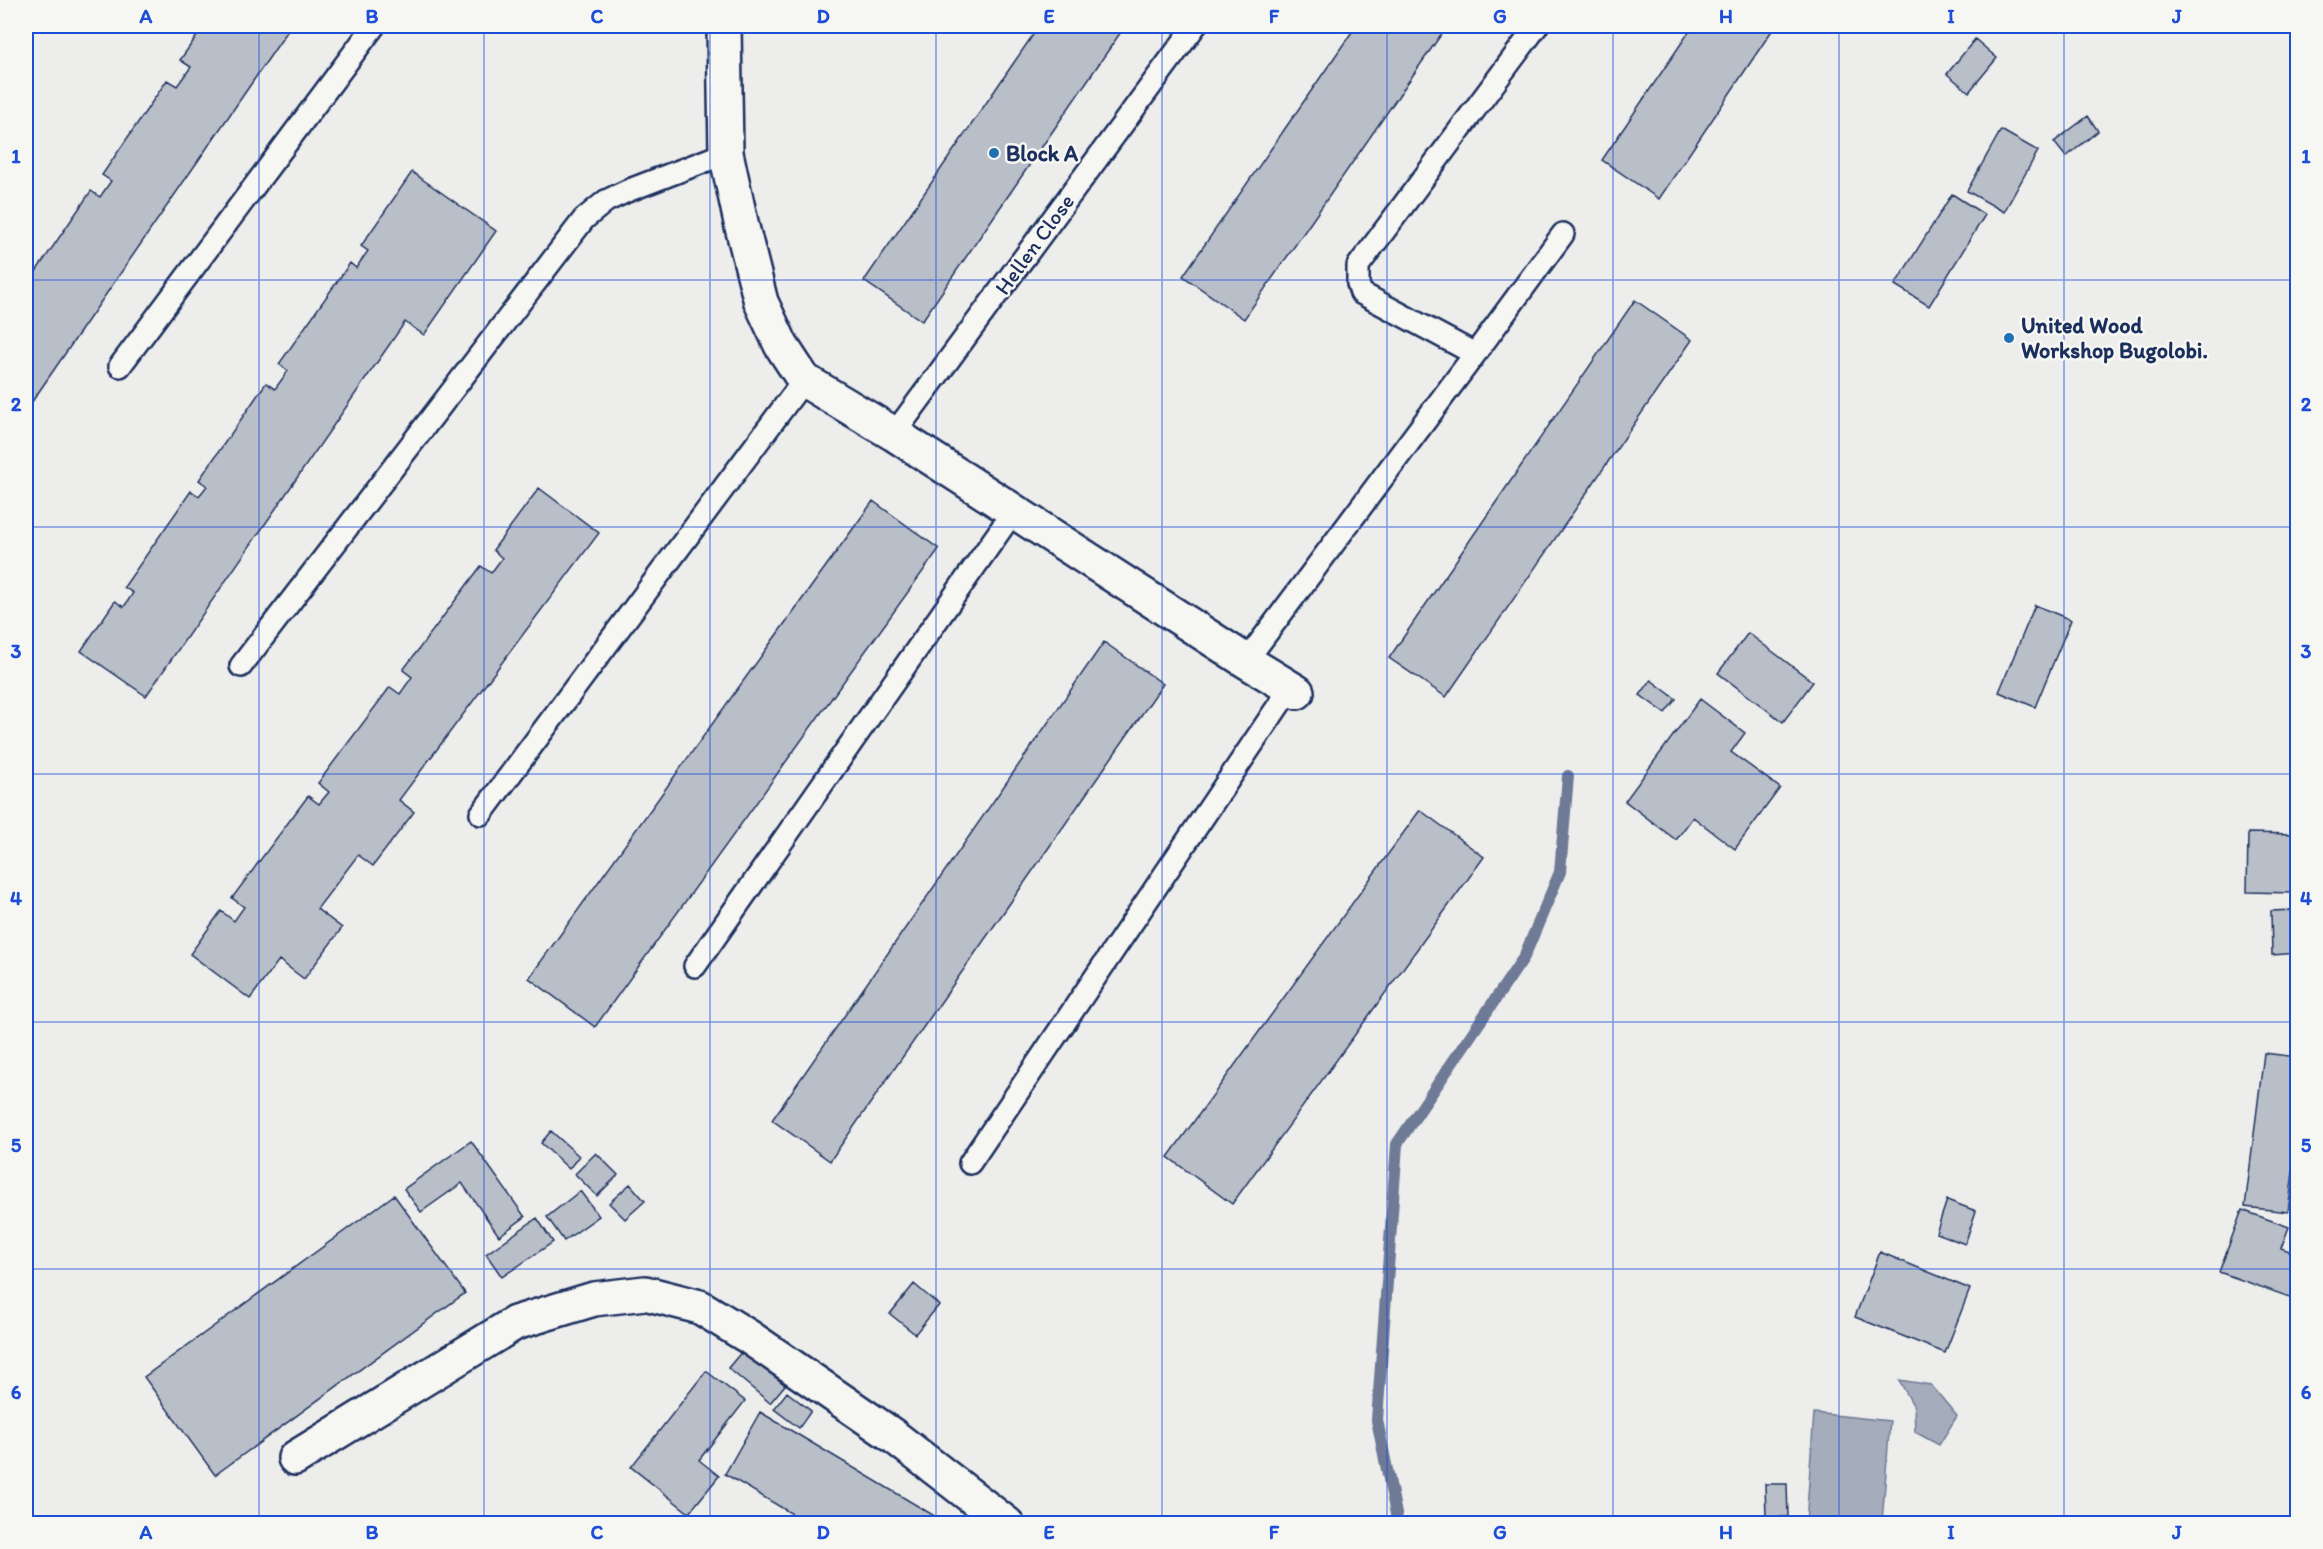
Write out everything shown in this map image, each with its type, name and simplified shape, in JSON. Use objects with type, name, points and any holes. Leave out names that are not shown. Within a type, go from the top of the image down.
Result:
[{"type":"street","points":[[724,26],[726,153],[742,227],[761,302],[781,345],[804,380],[894,434],[1246,662],[1294,690]]},
{"type":"street","points":[[295,1458],[515,1323],[594,1299],[645,1293],[700,1307],[749,1337],[892,1435],[1006,1524]]},
{"type":"lane","points":[[120,366],[374,26]]},
{"type":"lane","name":"Hellen Close","points":[[894,434],[1196,26]]},
{"type":"lane","points":[[1475,354],[1361,293],[1358,284],[1358,266],[1537,26]]},
{"type":"lane","points":[[242,666],[584,219],[606,201],[627,191],[726,153]]},
{"type":"lane","points":[[1246,662],[1563,234]]},
{"type":"lane","points":[[481,814],[804,380]]},
{"type":"lane","points":[[695,966],[1013,512]]},
{"type":"lane","points":[[970,1163],[1294,690]]},
{"type":"water","points":[[1899,1380],[1931,1385],[1957,1416],[1939,1445],[1915,1432],[1914,1407]]},
{"type":"water","points":[[1814,1413],[1890,1421],[1882,1523],[1806,1523]]},
{"type":"building","points":[[204,26],[291,26],[29,406],[26,403],[26,297],[28,293],[26,286],[91,191],[100,197],[111,181],[102,175],[167,80],[177,86],[191,67],[180,60]]},
{"type":"building","name":"Block A","points":[[1039,26],[1125,26],[922,321],[864,281]]},
{"type":"building","points":[[1356,26],[1447,26],[1244,319],[1183,276]]},
{"type":"building","points":[[1693,26],[1775,26],[1659,199],[1602,160]]},
{"type":"building","points":[[1975,39],[1997,58],[1969,92],[1947,74]]},
{"type":"building","points":[[2088,116],[2098,131],[2066,157],[2054,142]]},
{"type":"building","points":[[2001,130],[2038,151],[2004,212],[1967,191]]},
{"type":"building","points":[[412,172],[496,231],[424,335],[405,322],[146,696],[81,651],[115,601],[124,607],[133,593],[124,587],[191,491],[199,496],[207,486],[199,480],[266,383],[275,389],[288,371],[279,364],[350,263],[356,268],[368,251],[361,246]]},
{"type":"building","points":[[1952,194],[1985,215],[1929,306],[1895,285]]},
{"type":"building","points":[[1635,300],[1692,340],[1446,697],[1389,658]]},
{"type":"building","points":[[539,488],[599,533],[399,800],[414,812],[373,866],[358,855],[317,909],[342,928],[304,979],[279,960],[250,999],[190,954],[221,911],[234,921],[244,907],[232,898],[308,796],[319,804],[329,792],[318,783],[390,687],[400,694],[412,677],[403,670],[481,566],[491,573],[502,558],[493,550]]},
{"type":"building","points":[[873,501],[939,549],[595,1027],[529,978]]},
{"type":"building","points":[[2035,605],[2071,620],[2035,707],[1999,692]]},
{"type":"building","points":[[1748,633],[1813,682],[1783,722],[1718,673]]},
{"type":"building","points":[[1104,642],[1163,684],[830,1161],[772,1120]]},
{"type":"building","points":[[1651,680],[1676,699],[1665,713],[1640,695]]},
{"type":"building","points":[[1700,699],[1745,733],[1731,752],[1780,788],[1735,849],[1693,817],[1676,840],[1625,801]]},
{"type":"building","points":[[1420,810],[1484,857],[1232,1204],[1168,1157]]},
{"type":"building","points":[[2248,833],[2298,834],[2298,893],[2247,892]]},
{"type":"building","points":[[2298,910],[2298,953],[2272,955],[2271,911]]},
{"type":"building","points":[[2264,1053],[2298,1057],[2298,1132],[2288,1212],[2245,1207]]},
{"type":"building","points":[[551,1131],[579,1156],[569,1169],[541,1143]]},
{"type":"building","points":[[471,1141],[525,1217],[499,1236],[462,1183],[421,1212],[404,1189]]},
{"type":"building","points":[[596,1153],[618,1175],[597,1196],[575,1174]]},
{"type":"building","points":[[630,1184],[645,1201],[625,1219],[609,1203]]},
{"type":"building","points":[[580,1191],[599,1216],[564,1241],[547,1217]]},
{"type":"building","points":[[394,1195],[465,1293],[215,1475],[144,1377]]},
{"type":"building","points":[[1947,1200],[1976,1211],[1965,1244],[1936,1233]]},
{"type":"building","points":[[2242,1210],[2289,1227],[2281,1248],[2298,1254],[2298,1300],[2219,1272]]},
{"type":"building","points":[[537,1218],[553,1242],[502,1277],[486,1254]]},
{"type":"building","points":[[1880,1252],[1970,1289],[1945,1353],[1855,1317]]},
{"type":"building","points":[[914,1284],[939,1305],[915,1334],[890,1314]]},
{"type":"building","points":[[743,1350],[785,1385],[770,1403],[728,1368]]},
{"type":"building","points":[[706,1371],[745,1401],[699,1460],[719,1476],[689,1513],[631,1467]]},
{"type":"building","points":[[787,1392],[811,1411],[799,1428],[774,1409]]},
{"type":"building","points":[[760,1412],[948,1524],[809,1524],[725,1474]]},
{"type":"building","points":[[1765,1484],[1787,1484],[1788,1517],[1766,1517]]},
{"type":"waterway","points":[[1398,1524],[1377,1420],[1397,1144],[1524,957],[1560,872],[1568,776]]},
{"type":"place","name":"Block A","points":[[994,153]]},
{"type":"place","name":"United Wood Workshop Bugolobi.","points":[[2009,338]]}]
